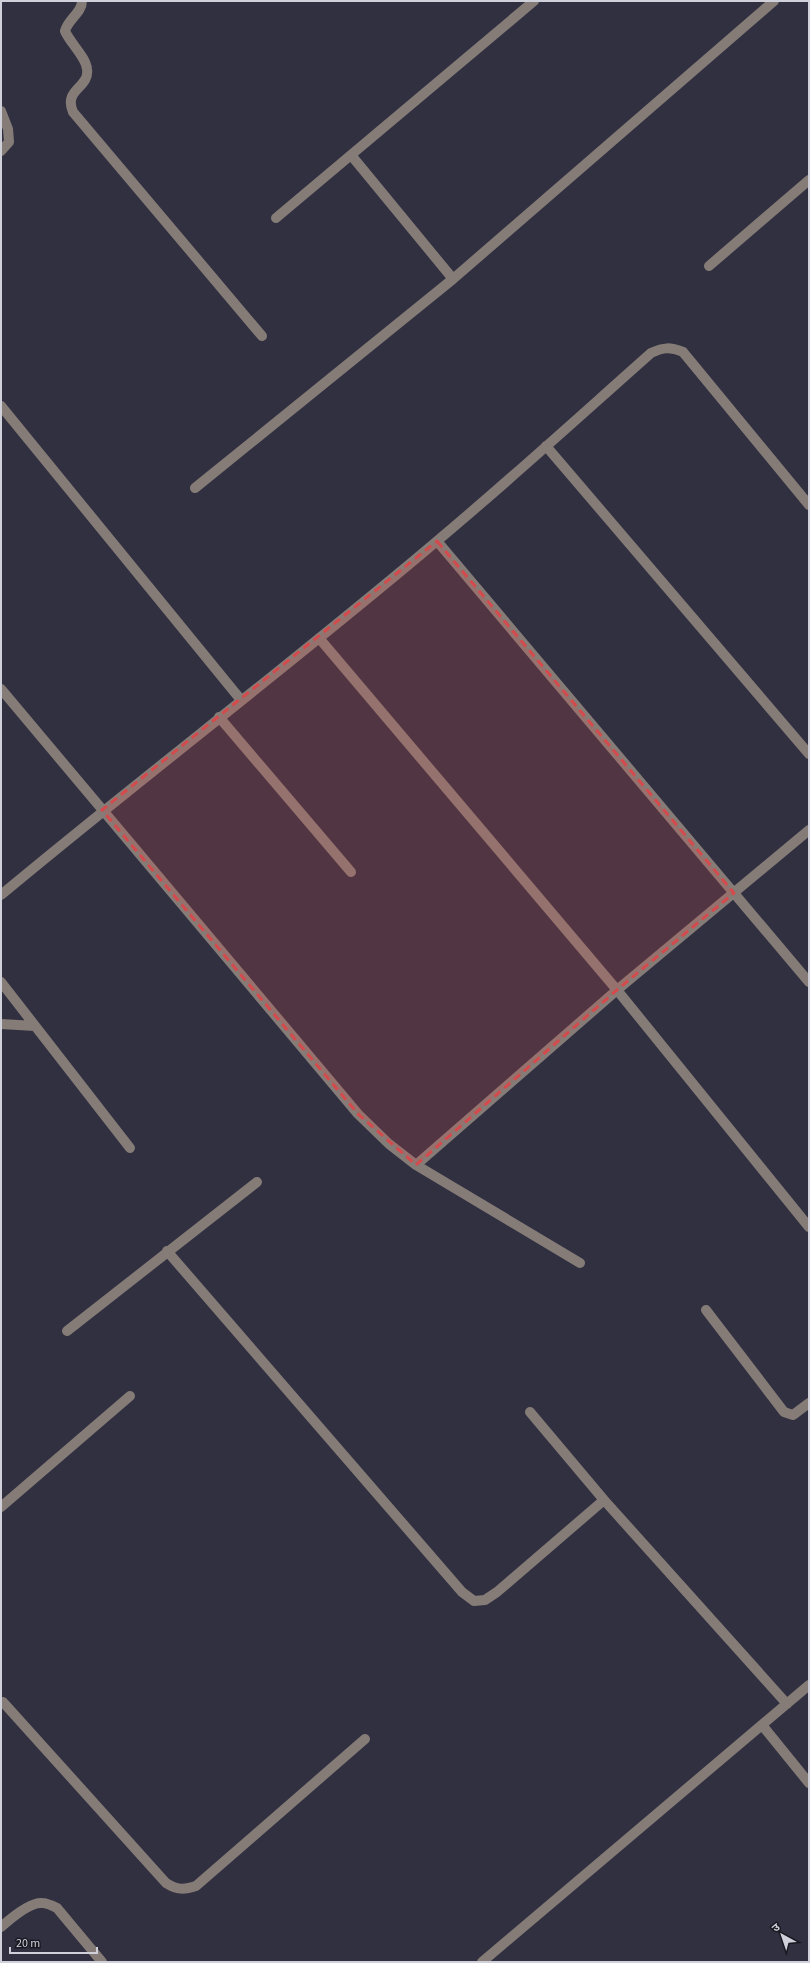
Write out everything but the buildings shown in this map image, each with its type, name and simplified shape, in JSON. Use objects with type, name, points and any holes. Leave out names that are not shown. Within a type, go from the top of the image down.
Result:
[{"type":"street","points":[[82,1],[79,10],[66,25],[65,31],[87,68],[86,77],[71,96],[70,104],[73,112],[262,336]]},
{"type":"street","points":[[276,218],[534,1]]},
{"type":"street","points":[[195,488],[454,279],[774,1]]},
{"type":"street","points":[[1,111],[8,129],[9,142],[1,151]]},
{"type":"street","points":[[351,155],[454,279]]},
{"type":"street","points":[[709,266],[809,180]]},
{"type":"street","points":[[1,895],[102,810],[319,638],[437,541],[651,353],[662,347],[672,347],[683,352],[809,505]]},
{"type":"street","points":[[1,406],[241,700]]},
{"type":"street","points":[[546,446],[809,754]]},
{"type":"street","points":[[437,541],[809,982]]},
{"type":"street","points":[[319,638],[617,990],[809,1227]]},
{"type":"street","points":[[1,689],[358,1114],[389,1144],[416,1165],[580,1263]]},
{"type":"street","points":[[219,717],[351,872]]},
{"type":"street","points":[[416,1165],[617,990],[809,830]]},
{"type":"street","points":[[1,982],[130,1148]]},
{"type":"street","points":[[1,1024],[35,1026]]},
{"type":"street","points":[[67,1331],[167,1251],[257,1182]]},
{"type":"street","points":[[167,1251],[457,1586],[474,1601],[485,1600],[497,1592],[604,1500]]},
{"type":"street","points":[[706,1310],[784,1412],[793,1415],[809,1403]]},
{"type":"street","points":[[1,1507],[130,1396]]},
{"type":"street","points":[[530,1412],[604,1500],[786,1704]]},
{"type":"street","points":[[482,1962],[809,1685]]},
{"type":"street","points":[[2,1702],[166,1883],[175,1889],[184,1890],[196,1886],[365,1739]]},
{"type":"street","points":[[762,1725],[809,1783]]},
{"type":"street","points":[[1,1927],[12,1916],[34,1904],[42,1903],[50,1905],[57,1908],[102,1962]]},
{"type":"highlighted area","points":[[437,541],[734,893],[617,990],[416,1165],[358,1114],[102,810]]}]
